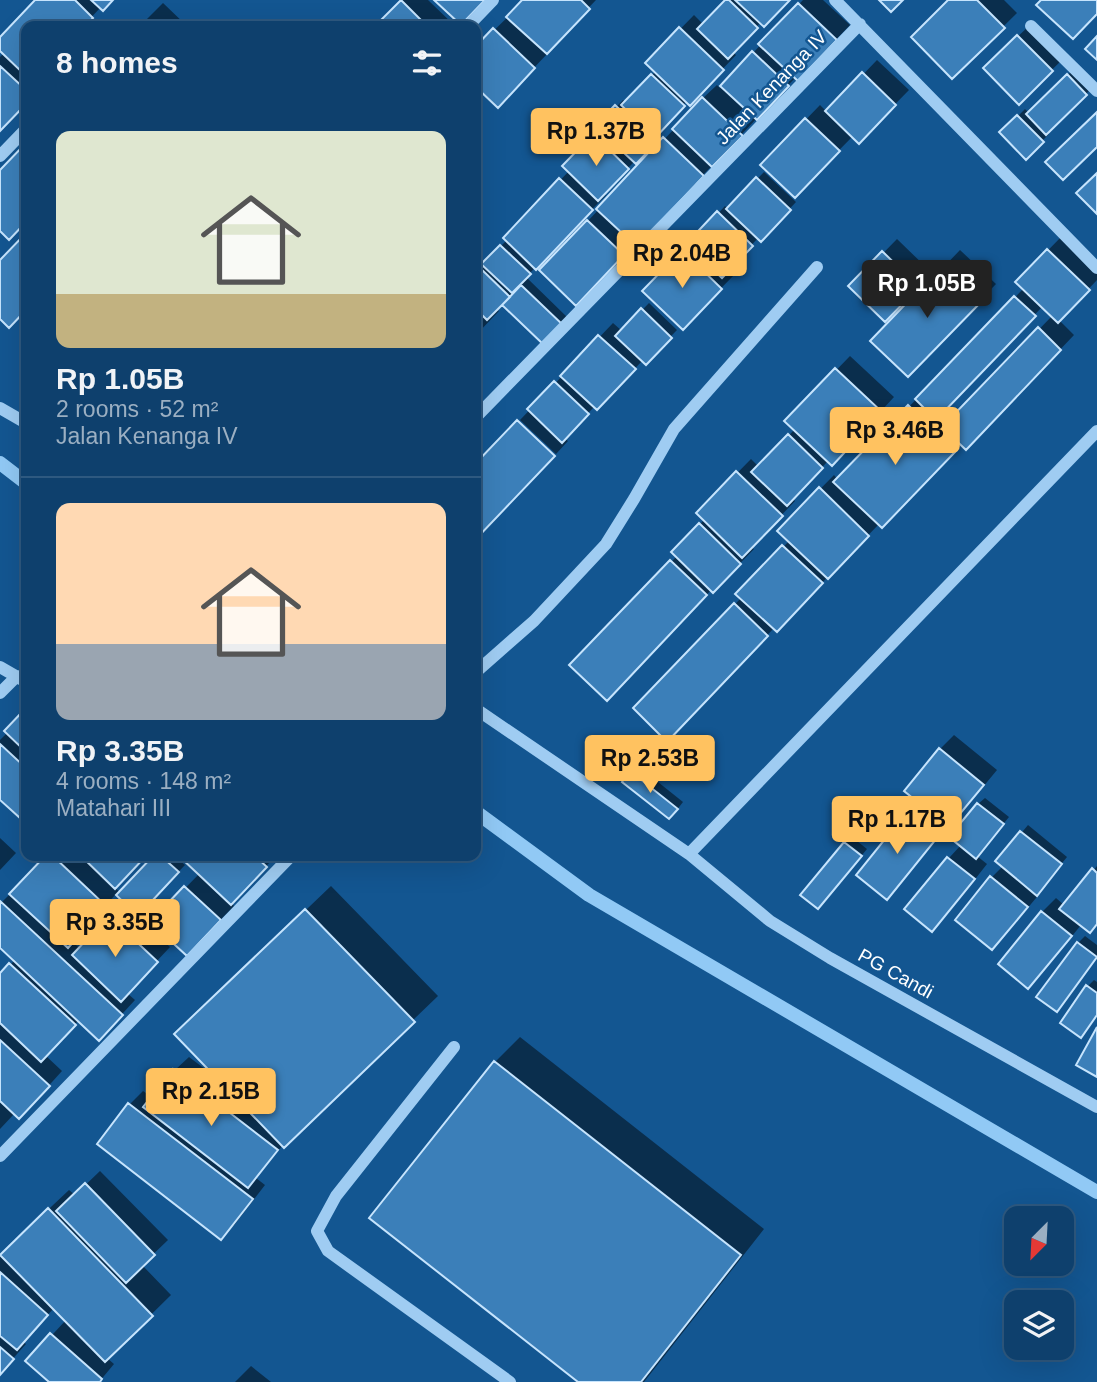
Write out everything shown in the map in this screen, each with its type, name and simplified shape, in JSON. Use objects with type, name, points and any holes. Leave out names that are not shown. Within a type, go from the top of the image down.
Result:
[{"type":"street","points":[[473,21],[494,0]]},
{"type":"street","points":[[835,0],[1097,268]]},
{"type":"street","name":"Jalan Kenanga IV","points":[[481,412],[860,24]]},
{"type":"street","points":[[1031,26],[1097,91]]},
{"type":"street","points":[[0,156],[21,134]]},
{"type":"street","points":[[481,668],[534,621],[606,544],[674,429],[817,267]]},
{"type":"street","points":[[0,408],[21,419]]},
{"type":"street","points":[[689,854],[1097,430]]},
{"type":"street","points":[[0,667],[21,679],[0,693]]},
{"type":"street","name":"PG Candi","points":[[481,712],[689,854],[770,921],[830,958],[1097,1107]]},
{"type":"street","points":[[0,1156],[286,861]]},
{"type":"street","points":[[454,1047],[336,1196],[317,1231],[328,1251],[510,1382]]},
{"type":"building","points":[[35,0],[75,0],[93,18],[90,21],[21,21],[21,71],[0,51],[0,37]]},
{"type":"building","points":[[91,0],[113,0],[103,11]]},
{"type":"building","points":[[401,0],[422,21],[380,21]]},
{"type":"building","points":[[434,0],[485,0],[465,21],[457,21]]},
{"type":"building","points":[[522,0],[581,0],[590,9],[547,54],[506,17]]},
{"type":"building","points":[[725,0],[729,0],[758,28],[728,59],[697,29]]},
{"type":"building","points":[[735,0],[790,0],[764,27]]},
{"type":"building","points":[[879,0],[903,0],[891,12]]},
{"type":"building","points":[[948,0],[977,0],[1005,28],[952,79],[911,37]]},
{"type":"building","points":[[1041,0],[1097,0],[1097,14],[1073,39],[1036,5]]},
{"type":"building","points":[[798,3],[837,40],[798,81],[758,44]]},
{"type":"building","points":[[679,27],[724,70],[690,106],[645,63]]},
{"type":"building","points":[[493,28],[535,68],[498,108],[481,92],[481,41]]},
{"type":"building","points":[[1017,35],[1053,71],[1019,105],[983,68]]},
{"type":"building","points":[[1097,36],[1097,60],[1085,49]]},
{"type":"building","points":[[752,51],[789,86],[757,120],[720,86]]},
{"type":"building","points":[[0,66],[21,85],[21,109],[0,131]]},
{"type":"building","points":[[862,72],[896,105],[859,144],[825,111]]},
{"type":"building","points":[[651,74],[685,106],[655,138],[621,105]]},
{"type":"building","points":[[1067,74],[1087,95],[1046,135],[1026,114]]},
{"type":"building","points":[[702,97],[743,136],[712,167],[672,129]]},
{"type":"building","points":[[615,105],[656,143],[636,164],[595,126]]},
{"type":"building","points":[[1097,112],[1097,147],[1063,180],[1045,162]]},
{"type":"building","points":[[1017,115],[1044,142],[1026,160],[999,132]]},
{"type":"building","points":[[805,118],[840,151],[795,198],[760,165]]},
{"type":"building","points":[[593,134],[629,169],[598,201],[562,166]]},
{"type":"building","points":[[663,137],[704,176],[637,247],[596,209]]},
{"type":"building","points":[[21,148],[21,227],[9,240],[0,231],[0,170]]},
{"type":"building","points":[[1097,173],[1097,214],[1076,193]]},
{"type":"building","points":[[756,177],[791,210],[761,242],[726,209]]},
{"type":"building","points":[[559,178],[593,210],[536,270],[503,238]]},
{"type":"building","points":[[717,211],[753,246],[722,278],[686,244]]},
{"type":"building","points":[[587,220],[624,255],[576,306],[539,270]]},
{"type":"building","points":[[21,238],[21,315],[9,328],[0,319],[0,260]]},
{"type":"building","points":[[500,245],[531,274],[512,293],[481,264]]},
{"type":"building","points":[[1047,249],[1090,290],[1058,323],[1015,282]]},
{"type":"building","points":[[682,250],[722,289],[683,330],[642,291]]},
{"type":"building","points":[[882,251],[919,287],[885,322],[848,286]]},
{"type":"building","points":[[945,263],[984,299],[908,377],[870,341]]},
{"type":"building","points":[[481,269],[510,297],[487,320],[481,314]]},
{"type":"building","points":[[521,285],[563,325],[544,345],[502,305]]},
{"type":"building","points":[[1014,296],[1036,316],[936,420],[915,399]]},
{"type":"building","points":[[641,308],[672,338],[646,365],[615,336]]},
{"type":"building","points":[[1038,327],[1061,350],[966,450],[942,427]]},
{"type":"building","points":[[598,335],[636,369],[597,410],[560,376]]},
{"type":"building","points":[[835,368],[882,412],[832,466],[784,421]]},
{"type":"building","points":[[554,381],[589,414],[562,443],[527,409]]},
{"type":"building","points":[[908,405],[956,451],[882,528],[833,482]]},
{"type":"building","points":[[517,420],[555,456],[481,534],[481,458]]},
{"type":"building","points":[[788,434],[823,468],[787,506],[751,472]]},
{"type":"building","points":[[736,471],[783,516],[742,558],[696,513]]},
{"type":"building","points":[[819,487],[869,536],[828,579],[777,531]]},
{"type":"building","points":[[699,523],[741,564],[713,593],[671,552]]},
{"type":"building","points":[[782,545],[823,583],[777,632],[735,594]]},
{"type":"building","points":[[670,560],[707,595],[607,701],[569,665]]},
{"type":"building","points":[[734,603],[768,636],[667,742],[633,708]]},
{"type":"building","points":[[21,713],[21,747],[4,731]]},
{"type":"building","points":[[0,744],[21,763],[21,817],[0,800]]},
{"type":"building","points":[[939,748],[984,785],[949,827],[904,791]]},
{"type":"building","points":[[630,771],[678,809],[669,819],[622,782]]},
{"type":"building","points":[[977,803],[1004,824],[976,859],[949,837]]},
{"type":"building","points":[[906,813],[937,838],[887,900],[856,875]]},
{"type":"building","points":[[1020,831],[1062,864],[1037,896],[995,861]]},
{"type":"building","points":[[844,842],[862,856],[818,909],[800,895]]},
{"type":"building","points":[[947,857],[975,879],[932,932],[904,909]]},
{"type":"building","points":[[40,861],[58,861],[106,906],[68,948],[9,894]]},
{"type":"building","points":[[86,861],[141,861],[115,889]]},
{"type":"building","points":[[148,861],[167,861],[179,872],[138,916],[116,895]]},
{"type":"building","points":[[184,861],[260,861],[267,867],[231,905]]},
{"type":"building","points":[[1092,868],[1097,873],[1097,924],[1090,933],[1059,909]]},
{"type":"building","points":[[990,876],[1028,907],[992,950],[955,920]]},
{"type":"building","points":[[184,886],[221,920],[187,956],[150,922]]},
{"type":"building","points":[[0,901],[123,1015],[99,1041],[0,948]]},
{"type":"building","points":[[305,909],[415,1022],[284,1148],[174,1034]]},
{"type":"building","points":[[1041,911],[1072,936],[1028,989],[998,964]]},
{"type":"building","points":[[109,916],[158,962],[121,1002],[72,955]]},
{"type":"building","points":[[1077,942],[1097,957],[1057,1012],[1036,997]]},
{"type":"building","points":[[9,963],[76,1025],[41,1062],[0,1023],[0,973]]},
{"type":"building","points":[[1086,985],[1097,993],[1097,1015],[1081,1038],[1060,1023]]},
{"type":"building","points":[[1097,1027],[1097,1077],[1076,1065]]},
{"type":"building","points":[[0,1040],[50,1086],[19,1119],[0,1101]]},
{"type":"building","points":[[494,1061],[741,1255],[641,1382],[578,1382],[369,1218]]},
{"type":"building","points":[[173,1069],[278,1150],[248,1188],[143,1107]]},
{"type":"building","points":[[128,1103],[253,1199],[221,1240],[97,1144]]},
{"type":"building","points":[[85,1183],[155,1255],[126,1283],[56,1211]]},
{"type":"building","points":[[48,1208],[153,1316],[105,1362],[0,1255]]},
{"type":"building","points":[[0,1272],[48,1315],[17,1350],[0,1336]]},
{"type":"building","points":[[50,1333],[102,1379],[100,1382],[49,1382],[25,1361]]},
{"type":"building","points":[[0,1347],[14,1359],[0,1375]]},
{"type":"waterway","points":[[0,463],[21,479]]},
{"type":"waterway","points":[[481,816],[589,895],[1097,1192]]}]
